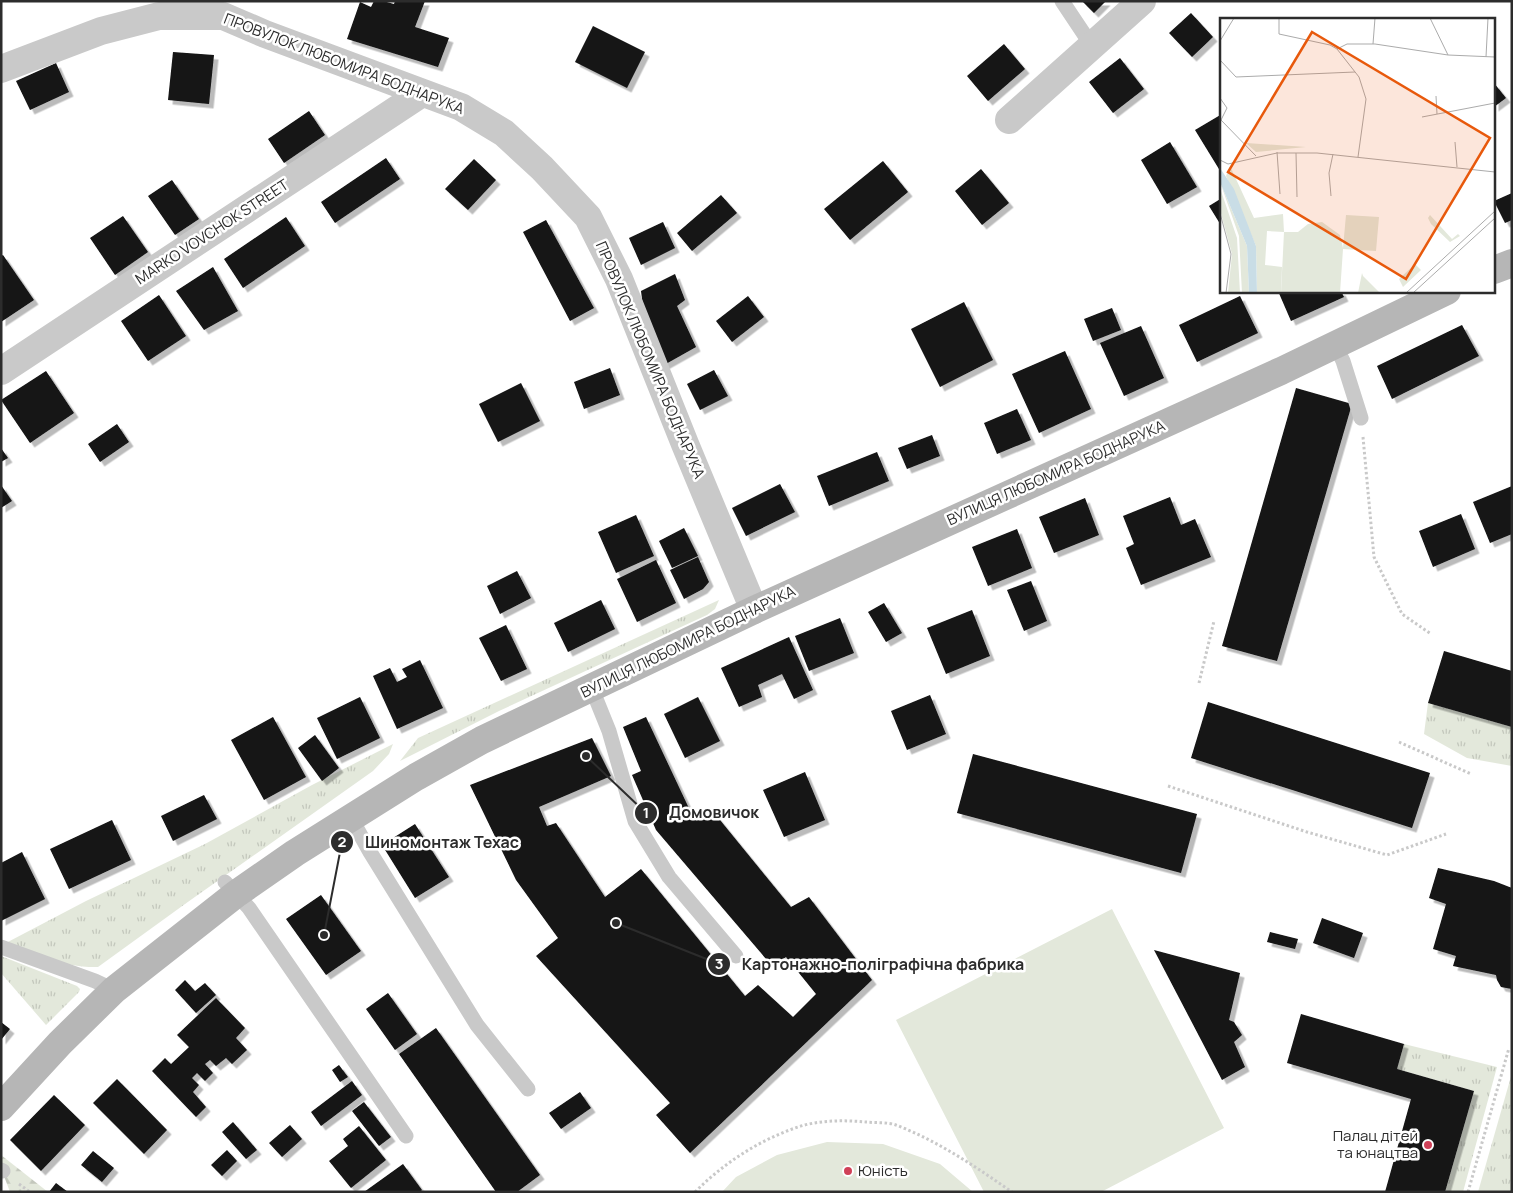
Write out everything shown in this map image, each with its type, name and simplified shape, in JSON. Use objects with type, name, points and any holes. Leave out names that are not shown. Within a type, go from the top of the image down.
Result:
[{"type":"street","points":[[1009,120],[1142,1]]},
{"type":"street","name":"ПРОВУЛОК ЛЮБОМИРА БОДНАРУКА","points":[[1,69],[101,31],[159,16],[227,9],[265,34],[461,107],[504,133],[542,168],[588,217],[619,279],[754,610]]},
{"type":"street","name":"MARKO VOVCHOK STREET","points":[[1,371],[422,93]]},
{"type":"street","points":[[1496,269],[1512,262]]},
{"type":"street","name":"ВУЛИЦЯ ЛЮБОМИРА БОДНАРУКА","points":[[1,1107],[60,1043],[114,990],[231,888],[482,740],[754,610],[1281,371],[1335,345],[1409,299],[1442,292]]},
{"type":"lane","points":[[1062,1],[1092,46]]},
{"type":"lane","points":[[1335,345],[1361,418]]},
{"type":"lane","points":[[592,689],[609,732],[635,821],[669,877],[736,956]]},
{"type":"lane","points":[[351,818],[370,852],[478,1025],[528,1088]]},
{"type":"lane","points":[[231,888],[249,908],[406,1136]]},
{"type":"lane","points":[[1,947],[95,981],[114,990]]},
{"type":"path","points":[[1361,418],[1374,557],[1402,614],[1431,634]]},
{"type":"path","points":[[1199,683],[1214,621]]},
{"type":"path","points":[[1400,742],[1471,774]]},
{"type":"path","points":[[1168,786],[1307,832],[1387,855],[1446,834]]},
{"type":"path","points":[[1468,1192],[1509,1048]]},
{"type":"path","points":[[695,1192],[712,1175],[744,1152],[799,1126],[841,1120],[894,1124],[969,1162],[1012,1192]]},
{"type":"green space","points":[[719,600],[715,609],[707,615],[499,711],[400,761],[418,738]]},
{"type":"green space","points":[[1428,703],[1512,727],[1512,766],[1467,758],[1424,734]]},
{"type":"green space","points":[[393,744],[389,754],[373,771],[98,967],[62,963],[4,944],[86,901],[205,844],[312,785]]},
{"type":"green space","points":[[1112,909],[1224,1128],[1101,1192],[984,1192],[896,1020]]},
{"type":"green space","points":[[1,956],[77,986],[80,989],[79,992],[46,1025],[1,973]]},
{"type":"green space","points":[[1404,1044],[1497,1067],[1463,1192],[1445,1192],[1474,1091],[1397,1069]]},
{"type":"green space","points":[[1512,1073],[1512,1192],[1478,1192]]},
{"type":"green space","name":"Юність","points":[[827,1142],[883,1144],[940,1164],[973,1192],[722,1192],[736,1177],[777,1155]]},
{"type":"green space","points":[[1,1155],[48,1192],[10,1192],[1,1168]]},
{"type":"building","points":[[374,1],[394,4],[395,1],[425,1],[415,27],[449,38],[438,67],[347,39],[360,2],[371,7]]},
{"type":"building","points":[[1082,1],[1106,1],[1094,13]]},
{"type":"building","points":[[1191,13],[1213,37],[1192,57],[1169,33]]},
{"type":"building","points":[[593,26],[645,52],[627,88],[575,62]]},
{"type":"building","points":[[1004,44],[1025,69],[988,101],[967,76]]},
{"type":"building","points":[[173,52],[214,55],[209,104],[168,100]]},
{"type":"building","points":[[1120,58],[1144,89],[1113,113],[1089,82]]},
{"type":"building","points":[[56,63],[69,92],[30,110],[16,81]]},
{"type":"building","points":[[1496,86],[1506,98],[1496,106]]},
{"type":"building","points":[[309,111],[325,135],[284,163],[268,139]]},
{"type":"building","points":[[1220,115],[1220,171],[1195,130]]},
{"type":"building","points":[[1170,142],[1197,187],[1167,204],[1141,160]]},
{"type":"building","points":[[386,158],[400,179],[335,223],[321,202]]},
{"type":"building","points":[[474,159],[496,180],[468,210],[445,189]]},
{"type":"building","points":[[883,161],[908,192],[850,240],[824,209]]},
{"type":"building","points":[[981,169],[1009,203],[982,225],[955,191]]},
{"type":"building","points":[[172,180],[199,219],[175,235],[148,196]]},
{"type":"building","points":[[1512,193],[1512,220],[1505,223],[1496,205],[1496,200]]},
{"type":"building","points":[[721,195],[737,213],[692,251],[677,233]]},
{"type":"building","points":[[1220,199],[1220,224],[1209,206]]},
{"type":"building","points":[[123,216],[148,252],[115,275],[90,238]]},
{"type":"building","points":[[286,217],[305,246],[243,288],[224,259]]},
{"type":"building","points":[[546,220],[594,308],[570,321],[523,232]]},
{"type":"building","points":[[663,222],[675,248],[641,265],[629,238]]},
{"type":"building","points":[[3,255],[34,300],[1,322],[1,256]]},
{"type":"building","points":[[213,267],[238,311],[204,330],[176,291]]},
{"type":"building","points":[[675,274],[685,300],[677,306],[696,347],[664,365],[644,315],[641,291]]},
{"type":"building","points":[[1278,292],[1342,292],[1344,297],[1291,321]]},
{"type":"building","points":[[159,295],[186,336],[148,361],[121,321]]},
{"type":"building","points":[[748,296],[764,317],[732,342],[716,321]]},
{"type":"building","points":[[1240,296],[1258,333],[1197,362],[1179,325]]},
{"type":"building","points":[[964,302],[993,360],[940,387],[911,329]]},
{"type":"building","points":[[1112,308],[1121,330],[1093,341],[1084,319]]},
{"type":"building","points":[[1462,325],[1479,356],[1392,399],[1377,366]]},
{"type":"building","points":[[1141,326],[1164,378],[1124,396],[1100,343]]},
{"type":"building","points":[[1065,351],[1091,409],[1039,433],[1012,374]]},
{"type":"building","points":[[610,368],[620,395],[584,409],[574,382]]},
{"type":"building","points":[[714,370],[728,396],[700,410],[687,384]]},
{"type":"building","points":[[46,371],[74,413],[30,443],[1,400]]},
{"type":"building","points":[[521,383],[540,421],[498,442],[479,404]]},
{"type":"building","points":[[1296,388],[1352,404],[1277,661],[1222,646]]},
{"type":"building","points":[[1017,409],[1031,440],[997,454],[984,423]]},
{"type":"building","points":[[117,424],[129,442],[100,462],[88,444]]},
{"type":"building","points":[[932,435],[940,456],[907,469],[898,448]]},
{"type":"building","points":[[1,448],[8,458],[1,462]]},
{"type":"building","points":[[877,452],[889,481],[829,506],[817,476]]},
{"type":"building","points":[[780,484],[795,512],[746,536],[732,508]]},
{"type":"building","points":[[1,485],[12,501],[1,508]]},
{"type":"building","points":[[1512,486],[1512,534],[1490,543],[1473,502]]},
{"type":"building","points":[[1170,497],[1181,525],[1195,519],[1211,557],[1141,585],[1126,548],[1134,544],[1123,516]]},
{"type":"building","points":[[1085,498],[1099,535],[1054,553],[1039,517]]},
{"type":"building","points":[[1461,514],[1475,549],[1433,567],[1419,531]]},
{"type":"building","points":[[636,515],[654,556],[616,573],[598,532]]},
{"type":"building","points":[[684,528],[698,556],[672,568],[659,541]]},
{"type":"building","points":[[1017,529],[1032,568],[988,586],[972,547]]},
{"type":"building","points":[[698,557],[709,582],[703,589],[684,599],[670,570]]},
{"type":"building","points":[[656,560],[676,603],[637,622],[617,579]]},
{"type":"building","points":[[517,571],[531,598],[500,614],[487,586]]},
{"type":"building","points":[[1031,581],[1047,621],[1024,631],[1007,590]]},
{"type":"building","points":[[601,600],[615,629],[568,652],[554,623]]},
{"type":"building","points":[[884,603],[902,633],[886,642],[868,612]]},
{"type":"building","points":[[972,610],[990,656],[946,674],[927,628]]},
{"type":"building","points":[[840,618],[854,653],[809,671],[795,636]]},
{"type":"building","points":[[506,625],[527,669],[501,681],[479,638]]},
{"type":"building","points":[[789,637],[813,690],[794,699],[782,674],[758,685],[762,697],[739,707],[721,668]]},
{"type":"building","points":[[1444,651],[1512,671],[1512,727],[1428,703]]},
{"type":"building","points":[[420,660],[443,708],[397,729],[373,676],[390,668],[397,682],[407,677],[402,669]]},
{"type":"building","points":[[930,695],[946,734],[907,750],[891,711]]},
{"type":"building","points":[[360,697],[380,738],[337,759],[317,718]]},
{"type":"building","points":[[698,697],[720,741],[685,758],[664,714]]},
{"type":"building","points":[[1208,702],[1430,773],[1412,828],[1191,758]]},
{"type":"building","points":[[273,717],[306,777],[264,800],[231,740]]},
{"type":"building","points":[[646,717],[694,819],[711,809],[791,907],[809,897],[872,980],[690,1153],[656,1115],[670,1103],[536,956],[558,938],[516,880],[470,785],[592,738],[611,776],[539,807],[547,826],[556,823],[605,897],[641,869],[745,996],[758,985],[793,1017],[816,994],[786,957],[772,966],[656,830],[632,775],[641,771],[623,727]]},
{"type":"building","points":[[315,735],[339,768],[322,781],[298,748]]},
{"type":"building","points":[[973,754],[1197,814],[1181,873],[957,813]]},
{"type":"building","points":[[805,772],[825,820],[784,837],[763,790]]},
{"type":"building","points":[[204,795],[217,819],[173,841],[161,816]]},
{"type":"building","points":[[112,820],[131,860],[69,889],[50,849]]},
{"type":"building","points":[[415,824],[449,877],[415,898],[382,845]]},
{"type":"building","points":[[22,852],[45,899],[1,921],[1,863]]},
{"type":"building","points":[[1438,868],[1494,881],[1512,888],[1512,989],[1501,987],[1496,975],[1453,966],[1456,956],[1433,949],[1446,904],[1429,898]]},
{"type":"building","points":[[321,895],[361,951],[326,975],[286,919]]},
{"type":"building","points":[[1322,918],[1363,933],[1354,958],[1313,943]]},
{"type":"building","points":[[1270,932],[1298,939],[1295,949],[1267,942]]},
{"type":"building","points":[[1154,950],[1240,973],[1229,1020],[1234,1022],[1242,1035],[1234,1042],[1245,1067],[1222,1080]]},
{"type":"building","points":[[185,980],[195,991],[205,983],[216,995],[196,1013],[175,990]]},
{"type":"building","points":[[388,993],[417,1034],[395,1050],[366,1009]]},
{"type":"building","points":[[216,998],[245,1028],[236,1038],[247,1050],[232,1064],[226,1058],[216,1066],[210,1060],[205,1064],[213,1073],[205,1081],[197,1073],[192,1078],[199,1085],[193,1092],[206,1107],[196,1117],[152,1071],[165,1058],[171,1064],[189,1047],[177,1035]]},
{"type":"building","name":"Палац дітей та юнацтва","points":[[1301,1014],[1404,1044],[1397,1069],[1474,1091],[1445,1192],[1385,1192],[1411,1099],[1287,1063]]},
{"type":"building","points":[[1,1022],[10,1029],[1,1040]]},
{"type":"building","points":[[436,1028],[540,1175],[517,1192],[496,1192],[399,1054]]},
{"type":"building","points":[[339,1065],[348,1077],[340,1082],[332,1070]]},
{"type":"building","points":[[117,1079],[167,1130],[144,1154],[93,1103]]},
{"type":"building","points":[[352,1081],[362,1095],[321,1126],[311,1112]]},
{"type":"building","points":[[580,1092],[591,1108],[561,1129],[549,1113]]},
{"type":"building","points":[[54,1095],[85,1125],[41,1171],[10,1140]]},
{"type":"building","points":[[364,1102],[391,1137],[379,1146],[352,1111]]},
{"type":"building","points":[[233,1122],[257,1150],[246,1159],[222,1132]]},
{"type":"building","points":[[290,1125],[302,1139],[282,1157],[269,1143]]},
{"type":"building","points":[[359,1126],[386,1160],[351,1188],[329,1161],[348,1146],[343,1139]]},
{"type":"building","points":[[227,1150],[237,1161],[222,1176],[211,1165]]},
{"type":"building","points":[[93,1151],[114,1168],[102,1182],[81,1165]]},
{"type":"building","points":[[403,1164],[422,1190],[420,1192],[364,1192]]},
{"type":"building","points":[[56,1183],[68,1192],[49,1192]]},
{"type":"place","name":"Домовичок","points":[[586,756]]},
{"type":"place","name":"Картонажно-поліграфічна фабрика","points":[[616,923]]},
{"type":"place","name":"Шиномонтаж Техас","points":[[324,935]]},
{"type":"place","name":"Палац дітей та юнацтва","points":[[1428,1145]]},
{"type":"place","name":"Юність","points":[[848,1171]]}]
